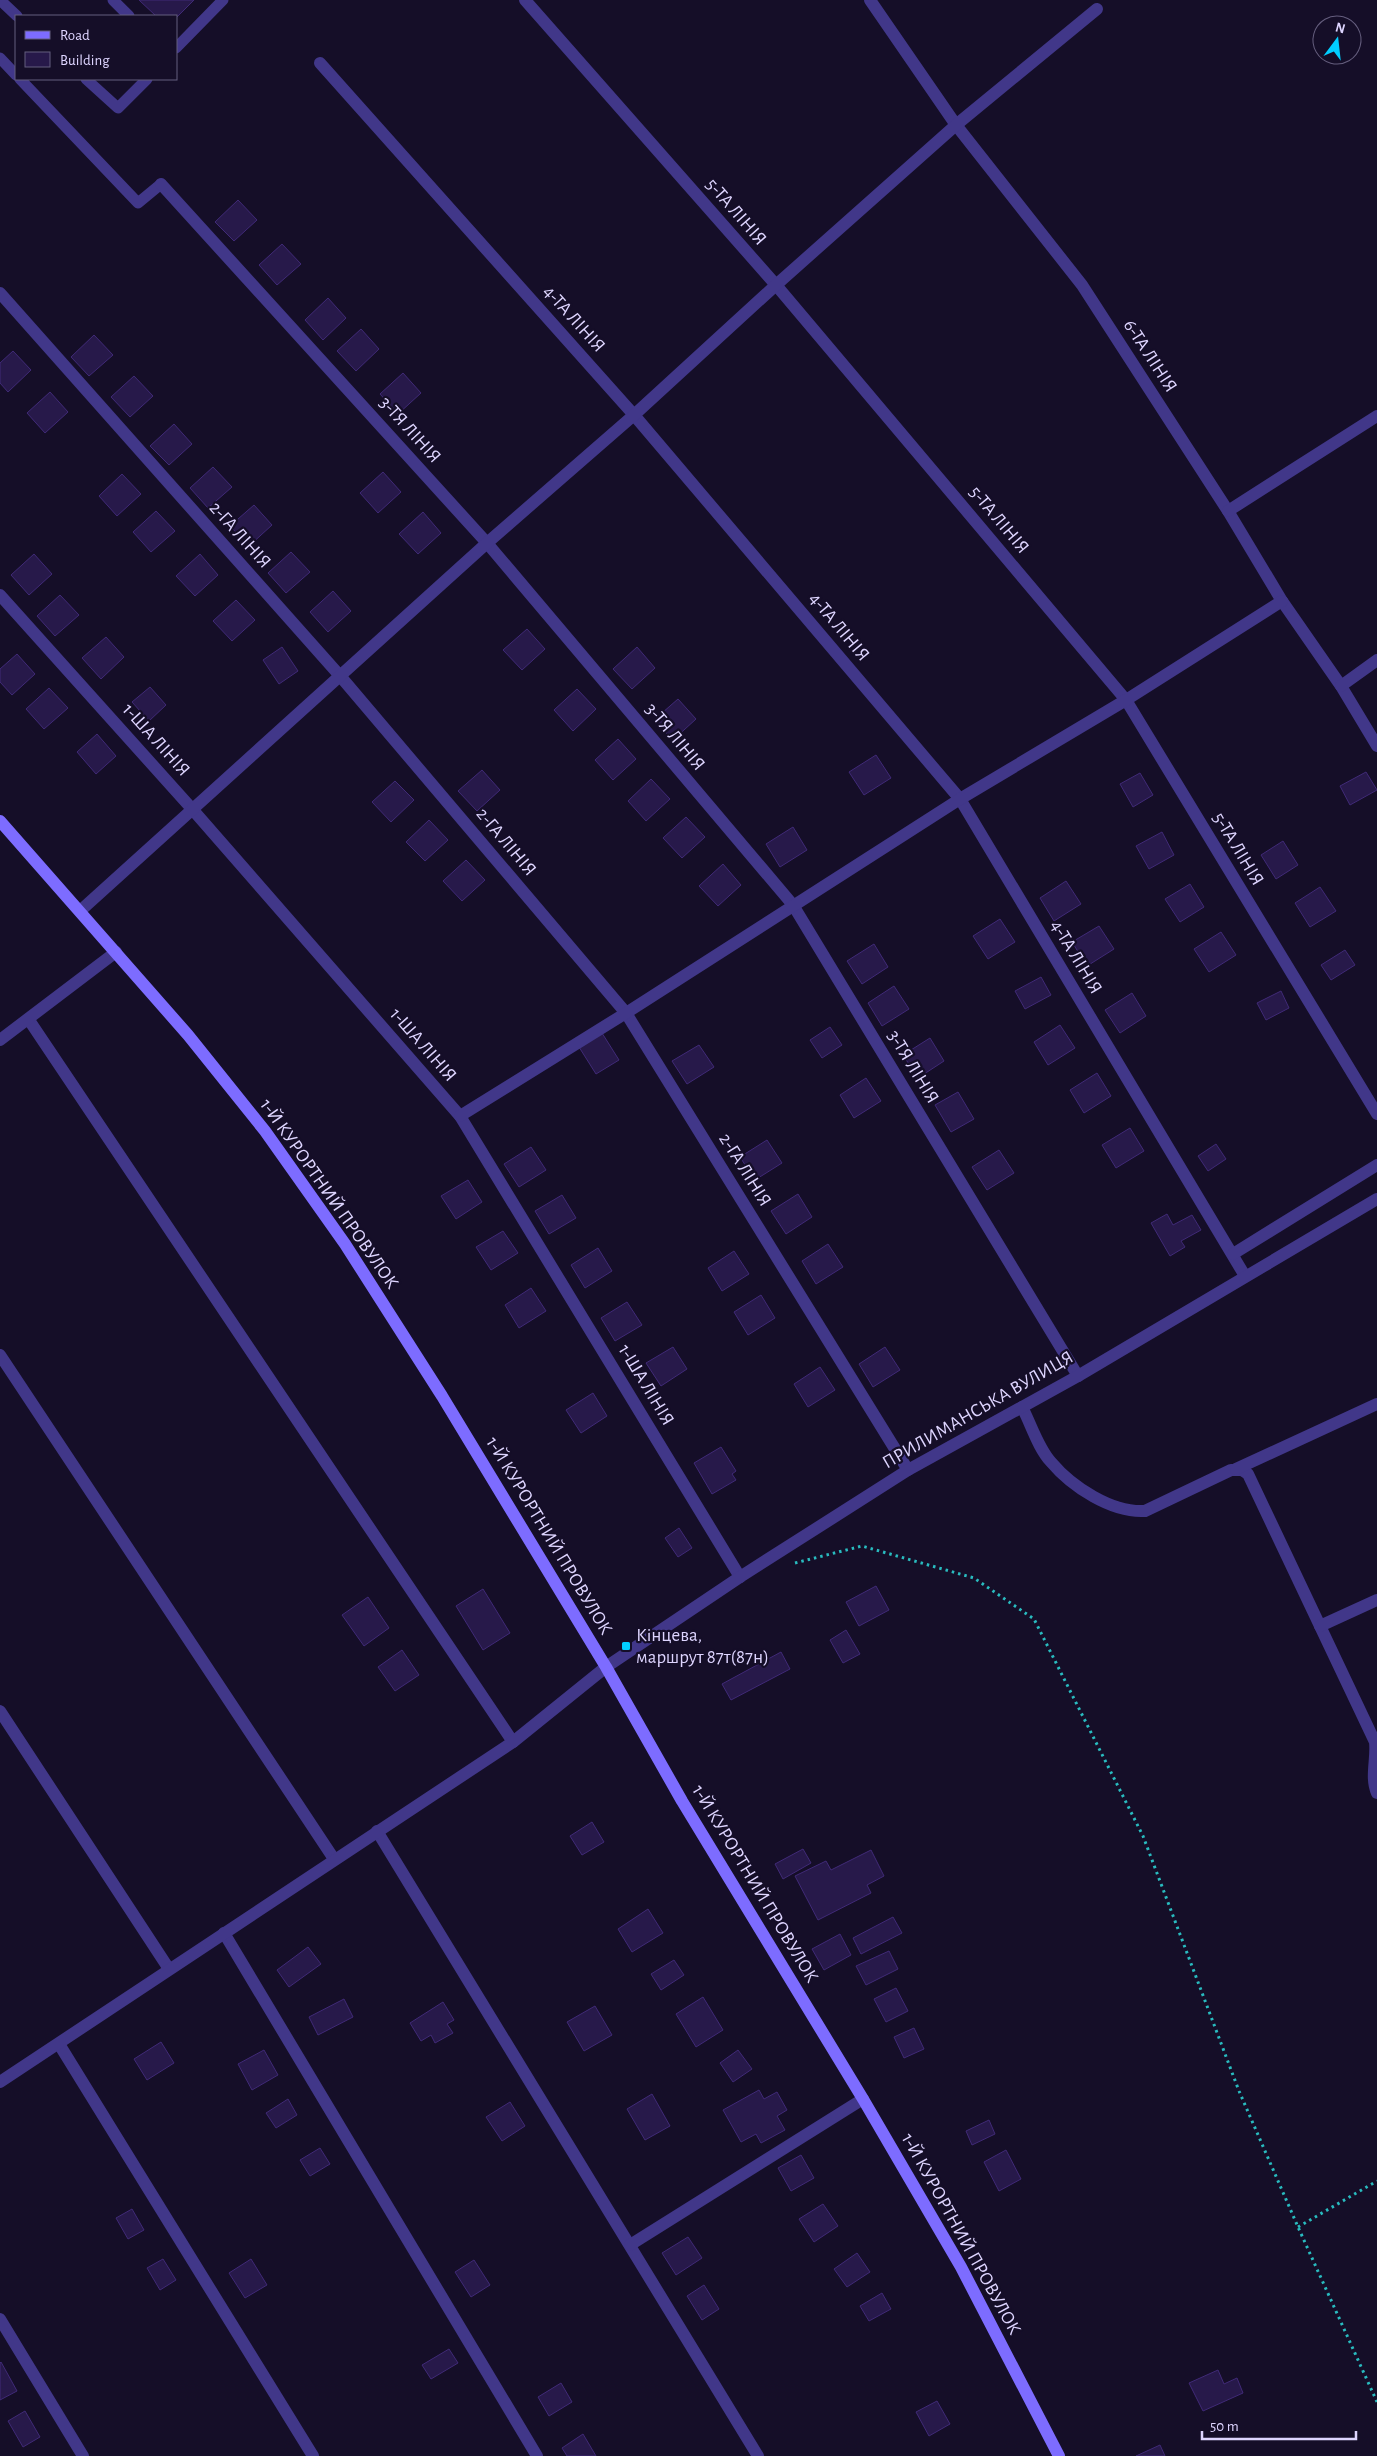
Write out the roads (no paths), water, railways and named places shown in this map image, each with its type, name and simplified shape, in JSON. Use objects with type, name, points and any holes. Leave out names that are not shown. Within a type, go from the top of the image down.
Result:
[{"type":"street","name":"5-ТА ЛІНІЯ","points":[[525,0],[776,285],[1126,700],[1377,1114]]},
{"type":"street","name":"6-ТА ЛІНІЯ","points":[[870,0],[956,125],[1082,285],[1228,511],[1282,601],[1340,686],[1377,746]]},
{"type":"street","points":[[80,911],[487,543],[634,415],[776,285],[956,125],[1097,10]]},
{"type":"street","name":"4-ТА ЛІНІЯ","points":[[320,63],[634,415],[960,799],[1245,1276]]},
{"type":"street","name":"3-ТЯ ЛІНІЯ","points":[[161,184],[487,543],[793,905],[1078,1376]]},
{"type":"street","name":"2-ГА ЛІНІЯ","points":[[0,292],[341,677],[626,1013],[908,1470]]},
{"type":"street","points":[[1228,511],[1377,416]]},
{"type":"street","name":"1-ША ЛІНІЯ","points":[[0,595],[193,810],[460,1116],[740,1576]]},
{"type":"street","points":[[460,1116],[626,1013],[960,799],[1126,700],[1282,601]]},
{"type":"street","points":[[1340,686],[1377,660]]},
{"type":"street","name":"1-Й КУРОРТНИЙ ПРОВУЛОК","points":[[0,821],[188,1035],[265,1130],[345,1244],[442,1396],[606,1667],[682,1801],[863,2099],[962,2268],[1059,2456]]},
{"type":"street","points":[[0,1040],[29,1020],[116,952]]},
{"type":"street","points":[[29,1020],[513,1742]]},
{"type":"street","points":[[1233,1254],[1377,1165]]},
{"type":"street","name":"ПРИЛИМАНСЬКА ВУЛИЦЯ","points":[[2,2077],[59,2044],[334,1859],[513,1742],[606,1667],[740,1576],[908,1470],[1078,1376],[1377,1199]]},
{"type":"street","points":[[0,1355],[334,1859]]},
{"type":"street","points":[[1022,1407],[1050,1461],[1066,1477],[1085,1491],[1132,1512],[1145,1511],[1377,1404]]},
{"type":"street","points":[[1236,1469],[1248,1474],[1374,1742],[1377,1752],[1376,1788]]},
{"type":"street","points":[[1320,1626],[1377,1600]]},
{"type":"street","points":[[0,1711],[169,1969]]},
{"type":"street","points":[[377,1831],[758,2456]]},
{"type":"street","points":[[224,1933],[538,2456]]},
{"type":"street","points":[[59,2044],[313,2456]]},
{"type":"street","points":[[630,2245],[863,2099]]},
{"type":"street","points":[[0,2319],[83,2456]]},
{"type":"lane","points":[[0,0],[17,15]]},
{"type":"lane","points":[[113,0],[129,15]]},
{"type":"lane","points":[[178,46],[223,0]]},
{"type":"lane","points":[[0,58],[15,74]]},
{"type":"lane","points":[[21,80],[138,203],[161,184]]},
{"type":"lane","points":[[87,80],[118,108],[145,80]]},
{"type":"place","name":"Кінцева, маршрут 87т(87н)","points":[[626,1646]]}]
